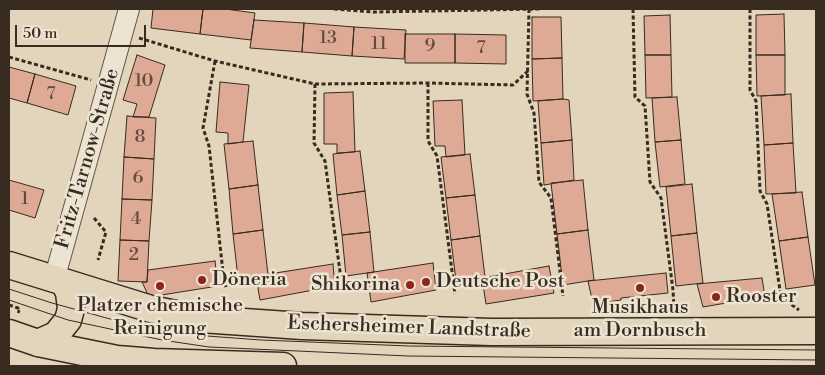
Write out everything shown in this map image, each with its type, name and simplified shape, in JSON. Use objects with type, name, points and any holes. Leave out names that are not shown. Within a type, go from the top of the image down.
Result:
[{"type":"main road","name":"Eschersheimer Landstraße","points":[[9,264],[151,308],[200,319],[302,326],[492,332],[816,331]]},
{"type":"main road","points":[[38,343],[56,334],[68,320],[71,309],[69,292],[59,281]]},
{"type":"main road","points":[[13,322],[38,343],[85,360],[117,359],[283,366]]},
{"type":"street","name":"Fritz-Tarnow-Straße","points":[[59,281],[129,9]]},
{"type":"path","points":[[334,9],[374,12],[540,9]]},
{"type":"path","points":[[529,9],[527,94],[534,113],[539,182],[551,198],[563,296]]},
{"type":"path","points":[[634,9],[635,97],[645,106],[650,182],[661,198],[674,309]]},
{"type":"path","points":[[750,9],[750,90],[756,101],[760,191],[767,204],[781,297],[799,310]]},
{"type":"path","points":[[134,36],[215,61],[315,84],[428,83],[513,85],[528,70]]},
{"type":"path","points":[[9,57],[108,85]]},
{"type":"path","points":[[215,61],[203,128],[209,146],[226,288]]},
{"type":"path","points":[[428,83],[428,141],[437,156],[455,294]]},
{"type":"path","points":[[315,84],[314,143],[325,161],[341,279],[346,286]]},
{"type":"path","points":[[94,218],[106,232],[98,260]]},
{"type":"path","points":[[9,305],[18,308],[13,322]]},
{"type":"building","points":[[153,9],[203,9],[200,34],[151,28]]},
{"type":"building","points":[[203,9],[225,9],[255,13],[251,40],[200,34]]},
{"type":"building","points":[[784,14],[785,55],[756,55],[756,15]]},
{"type":"building","points":[[670,15],[671,55],[645,55],[644,16]]},
{"type":"building","points":[[532,17],[561,17],[562,58],[532,59]]},
{"type":"building","points":[[254,20],[304,23],[302,52],[250,48]]},
{"type":"building","points":[[304,23],[354,27],[352,56],[302,52]]},
{"type":"building","points":[[354,27],[406,30],[404,59],[352,56]]},
{"type":"building","points":[[405,34],[455,34],[455,63],[405,63]]},
{"type":"building","points":[[455,34],[506,35],[506,64],[455,63]]},
{"type":"building","points":[[137,55],[165,65],[149,117],[133,117],[137,104],[123,100]]},
{"type":"building","points":[[645,55],[671,55],[672,97],[646,98]]},
{"type":"building","points":[[756,55],[785,55],[785,95],[757,96]]},
{"type":"building","points":[[562,58],[563,99],[533,101],[532,59]]},
{"type":"building","points":[[9,67],[35,74],[27,103],[9,98]]},
{"type":"building","points":[[35,74],[76,86],[68,115],[27,103]]},
{"type":"building","points":[[220,82],[249,85],[243,142],[228,144],[228,133],[216,132]]},
{"type":"building","points":[[353,92],[355,152],[337,153],[337,144],[324,144],[324,93]]},
{"type":"building","points":[[791,94],[793,143],[764,145],[761,96]]},
{"type":"building","points":[[677,97],[681,140],[655,142],[652,98]]},
{"type":"building","points":[[462,100],[465,155],[446,157],[445,146],[435,146],[433,101]]},
{"type":"building","points":[[569,100],[572,140],[541,143],[538,101]]},
{"type":"building","points":[[127,116],[156,118],[154,159],[124,157]]},
{"type":"building","points":[[572,140],[574,180],[544,185],[541,143]]},
{"type":"building","points":[[681,140],[685,184],[660,187],[655,142]]},
{"type":"building","points":[[253,141],[258,185],[229,189],[224,144]]},
{"type":"building","points":[[793,143],[796,193],[766,194],[764,145]]},
{"type":"building","points":[[360,151],[365,191],[337,195],[333,154]]},
{"type":"building","points":[[470,154],[475,195],[446,198],[441,157]]},
{"type":"building","points":[[124,157],[154,159],[152,200],[122,199]]},
{"type":"building","points":[[9,180],[44,190],[35,218],[9,210]]},
{"type":"building","points":[[583,180],[588,230],[557,234],[551,183]]},
{"type":"building","points":[[692,184],[697,233],[671,236],[666,187]]},
{"type":"building","points":[[258,185],[263,230],[233,234],[229,189]]},
{"type":"building","points":[[365,191],[370,232],[342,235],[337,195]]},
{"type":"building","points":[[802,192],[808,237],[779,241],[772,194]]},
{"type":"building","points":[[475,195],[480,236],[451,240],[446,198]]},
{"type":"building","points":[[122,199],[152,200],[149,241],[120,240]]},
{"type":"building","points":[[263,230],[268,275],[238,278],[233,234]]},
{"type":"building","points":[[588,230],[594,280],[563,285],[557,234]]},
{"type":"building","points":[[370,232],[374,272],[346,276],[342,235]]},
{"type":"building","points":[[697,233],[703,283],[676,286],[671,236]]},
{"type":"building","points":[[480,236],[485,277],[456,281],[451,240]]},
{"type":"building","points":[[808,237],[815,285],[786,289],[779,241]]},
{"type":"building","points":[[120,240],[149,241],[147,282],[118,281]]},
{"type":"building","points":[[215,261],[218,286],[149,297],[142,282],[147,282],[148,270]]},
{"type":"building","points":[[433,263],[436,290],[371,302],[367,273]]},
{"type":"building","points":[[333,264],[335,286],[260,300],[256,276]]},
{"type":"building","points":[[549,266],[554,293],[486,304],[482,278]]},
{"type":"building","points":[[666,273],[668,293],[621,298],[621,300],[593,304],[588,281]]},
{"type":"building","points":[[762,278],[765,297],[732,300],[732,302],[703,307],[697,284]]},
{"type":"tram line","points":[[9,289],[121,322],[207,336],[409,346],[816,350]]},
{"type":"tram line","points":[[9,300],[68,320],[162,340],[209,347],[408,356],[816,360]]},
{"type":"place","name":"Döneria","points":[[202,280]]},
{"type":"place","name":"Deutsche Post","points":[[426,282]]},
{"type":"place","name":"Shikorina","points":[[410,285]]},
{"type":"place","name":"Platzer chemische Reinigung","points":[[160,286]]},
{"type":"place","name":"Musikhaus am Dornbusch","points":[[640,288]]},
{"type":"place","name":"Rooster","points":[[716,297]]}]
